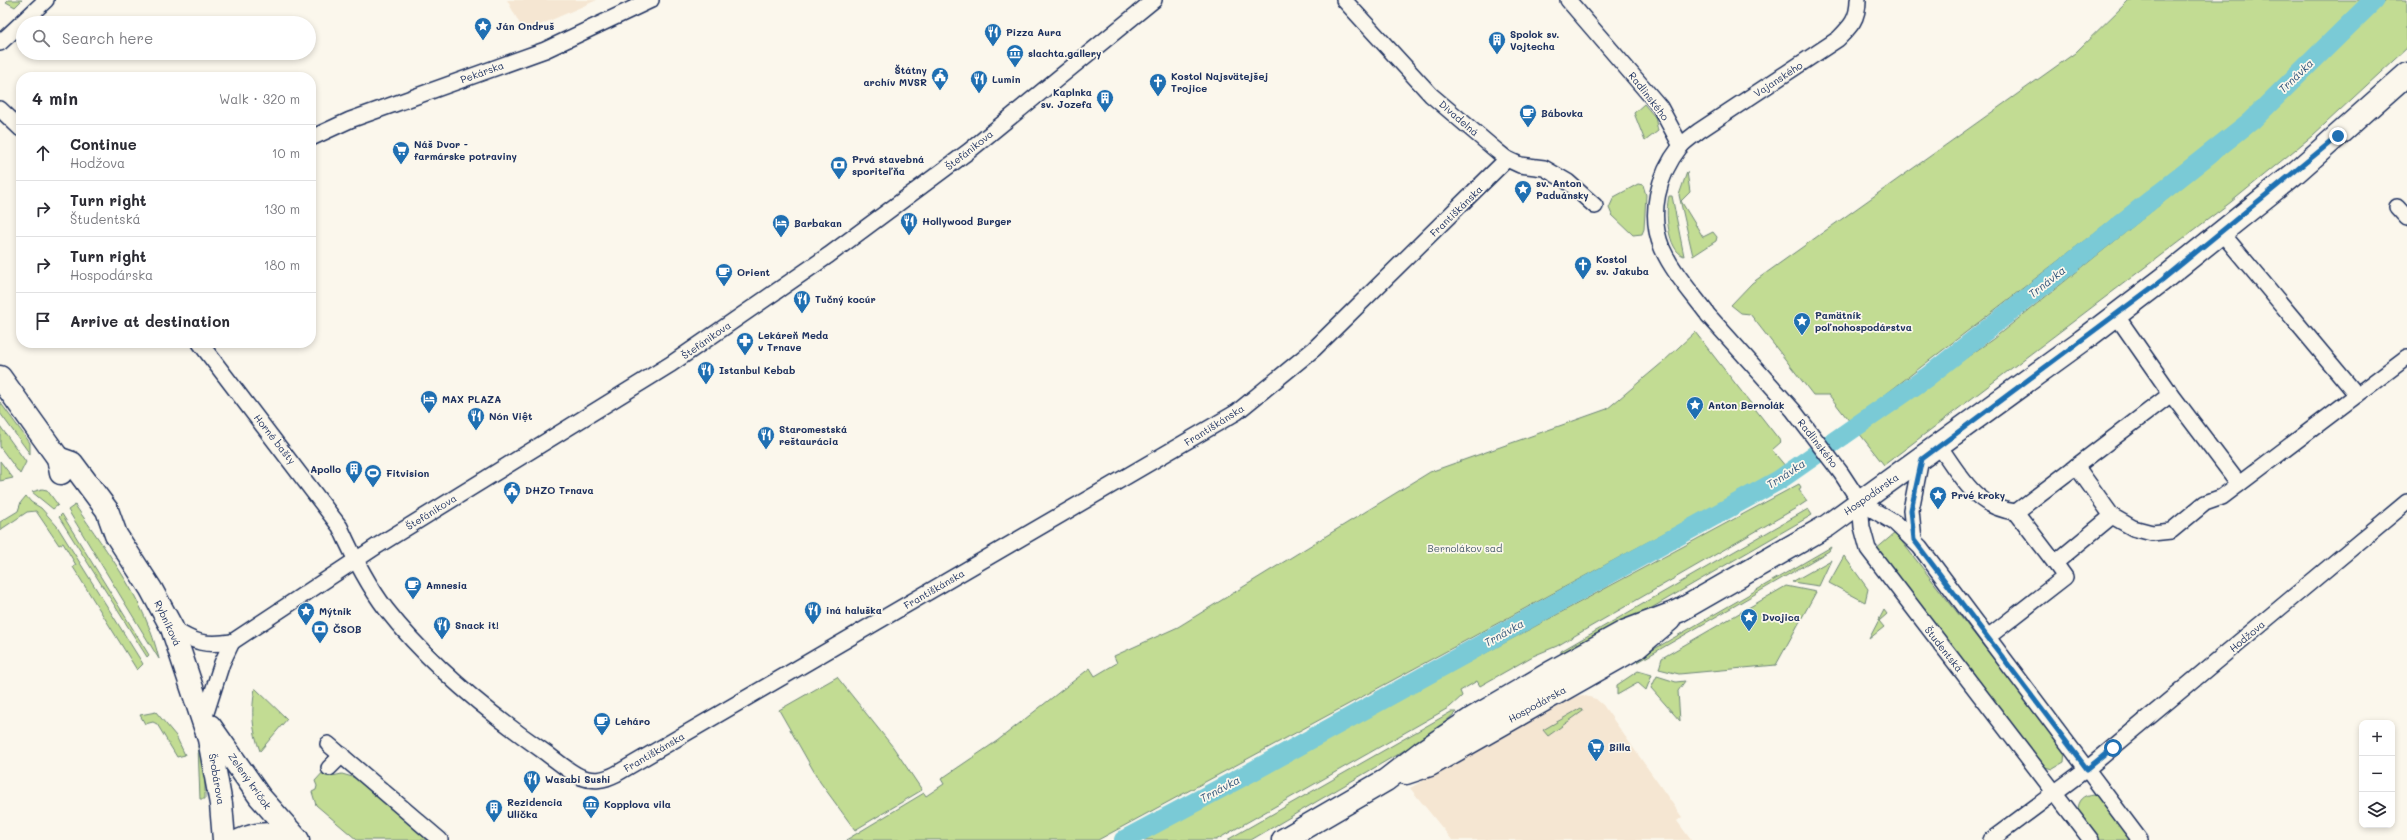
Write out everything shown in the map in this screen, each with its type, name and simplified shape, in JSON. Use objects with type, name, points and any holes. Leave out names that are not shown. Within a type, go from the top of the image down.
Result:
[{"type":"street","points":[[29,16],[46,0]]},
{"type":"street","name":"Pekárska","points":[[316,136],[350,120],[545,50],[651,0]]},
{"type":"street","name":"Štefánikova","points":[[172,628],[200,643],[212,645],[232,642],[355,560],[671,364],[829,254],[969,151],[1154,0]]},
{"type":"street","name":"Divadelná","points":[[1344,0],[1431,95],[1507,160],[1520,165],[1544,168],[1568,182],[1595,206]]},
{"type":"street","name":"Radlinského","points":[[1568,0],[1660,107],[1681,146],[1658,187],[1656,200],[1657,224],[1662,248],[1676,272],[1707,313],[1811,433],[1860,502]]},
{"type":"street","name":"Vajanského","points":[[1681,146],[1708,124],[1838,39],[1850,26],[1858,13],[1858,0]]},
{"type":"street","points":[[0,43],[16,28]]},
{"type":"street","name":"Hospodárska","points":[[1283,840],[1386,780],[1430,765],[1636,648],[1678,611],[1808,537],[1860,502],[1922,459],[2116,315],[2294,174],[2407,74]]},
{"type":"street","points":[[0,109],[16,124]]},
{"type":"street","name":"Františkánska","points":[[355,560],[386,609],[413,640],[466,690],[523,737],[579,777],[595,780],[607,778],[1237,412],[1314,349],[1507,160]]},
{"type":"street","points":[[2221,232],[2357,395]]},
{"type":"street","points":[[2116,315],[2171,394],[2239,484]]},
{"type":"street","name":"Horné bašty","points":[[204,348],[340,527],[355,560]]},
{"type":"street","points":[[2076,466],[2112,516],[2132,528],[2152,532],[2171,531],[2205,503],[2222,497],[2407,357]]},
{"type":"street","name":"Rybníková","points":[[0,377],[58,458],[61,472],[78,496],[97,521],[116,535],[151,589],[172,628],[204,718]]},
{"type":"street","points":[[1939,446],[1980,499],[1999,510],[2016,512],[2171,394]]},
{"type":"street","points":[[1914,540],[1911,510],[1922,459]]},
{"type":"street","points":[[1860,502],[1879,511],[1914,540],[2140,840]]},
{"type":"street","name":"Študentská","points":[[1860,502],[1862,527],[1868,549],[2091,840]]},
{"type":"street","name":"Hodžova","points":[[1991,840],[2087,769],[2407,502]]},
{"type":"street","points":[[1988,637],[2065,577],[2016,512]]},
{"type":"street","points":[[2055,562],[2112,516]]},
{"type":"street","points":[[204,718],[222,663],[232,642]]},
{"type":"street","name":"Zelený kríčok","points":[[204,718],[260,797],[298,839]]},
{"type":"street","name":"Šrobárova","points":[[204,718],[217,775],[224,840]]},
{"type":"street","points":[[328,744],[440,840]]},
{"type":"street","points":[[330,768],[342,755]]},
{"type":"street","points":[[240,840],[254,834],[271,833],[298,839]]},
{"type":"shaded area","points":[[507,0],[597,0],[524,32]]},
{"type":"shaded area","points":[[1582,695],[1596,699],[1603,705],[1682,817],[1677,821],[1691,840],[1452,840],[1410,788],[1571,698]]},
{"type":"green space","points":[[8,0],[22,0],[15,7],[6,2]]},
{"type":"green space","points":[[2129,0],[2362,0],[2244,117],[1850,422],[1829,395],[1813,395],[1750,314],[1741,313],[1731,305],[1752,283],[2075,53]]},
{"type":"green space","points":[[2386,0],[2407,0],[2407,48],[2312,136],[2231,202],[1884,465],[1859,433],[1993,339],[2259,125]]},
{"type":"green space","points":[[1644,104],[1655,117],[1658,131],[1645,141],[1634,113]]},
{"type":"green space","points":[[1687,172],[1690,192],[1681,201],[1703,237],[1713,232],[1717,237],[1716,241],[1693,256],[1679,195]]},
{"type":"green space","points":[[1638,184],[1643,185],[1646,195],[1644,229],[1642,234],[1633,235],[1612,215],[1609,208],[1614,197]]},
{"type":"green space","points":[[1669,196],[1672,196],[1684,256],[1678,252],[1671,238],[1667,211]]},
{"type":"green space","name":"Bernolákov sad","points":[[1695,332],[1781,442],[1772,450],[1786,467],[1098,840],[846,840],[924,793],[926,796],[944,784],[941,779],[997,741],[1090,668],[1095,676],[1117,663],[1114,656],[1178,627],[1430,472],[1607,409],[1663,362]]},
{"type":"green space","points":[[0,402],[30,443],[30,454],[0,413]]},
{"type":"green space","points":[[0,426],[26,462],[20,474],[0,447]]},
{"type":"green space","points":[[0,461],[13,478],[0,481]]},
{"type":"green space","points":[[1799,484],[1801,487],[1799,490],[1807,501],[1798,507],[1557,646],[1533,656],[1480,686],[1477,681],[1460,691],[1462,696],[1450,707],[1216,840],[1139,840]]},
{"type":"green space","points":[[42,489],[47,490],[58,505],[53,509],[32,492]]},
{"type":"green space","points":[[26,496],[31,502],[41,508],[57,526],[143,664],[137,670],[73,567],[76,565],[63,543],[59,545],[36,511],[27,512],[0,530],[0,522],[18,511],[21,502]]},
{"type":"green space","points":[[75,505],[113,560],[135,597],[153,637],[159,659],[68,510]]},
{"type":"green space","points":[[1808,509],[1812,515],[1591,643],[1561,653],[1561,651]]},
{"type":"green space","points":[[62,514],[149,655],[147,657],[59,517]]},
{"type":"green space","points":[[1895,533],[2065,750],[2064,762],[2052,769],[2042,766],[1875,550]]},
{"type":"green space","points":[[1831,547],[1829,551],[1638,662],[1637,659]]},
{"type":"green space","points":[[1844,556],[1868,589],[1865,602],[1829,583]]},
{"type":"green space","points":[[1831,560],[1819,586],[1792,582]]},
{"type":"green space","points":[[1786,586],[1816,592],[1776,665],[1679,674],[1659,669],[1662,658]]},
{"type":"green space","points":[[1884,610],[1887,614],[1879,621],[1884,627],[1869,639]]},
{"type":"green space","points":[[1638,671],[1652,675],[1646,690],[1638,683],[1617,695],[1617,685]]},
{"type":"green space","points":[[1657,676],[1676,682],[1685,681],[1678,691],[1680,721],[1651,688]]},
{"type":"green space","points":[[837,677],[893,747],[922,790],[855,830],[820,782],[779,710]]},
{"type":"green space","points":[[255,688],[287,719],[260,751],[255,736],[253,720]]},
{"type":"green space","points":[[1581,708],[1583,711],[1548,736],[1543,730]]},
{"type":"green space","points":[[156,712],[176,736],[185,755],[177,757],[157,724],[153,722],[145,724],[140,715]]},
{"type":"green space","points":[[1451,712],[1456,712],[1439,728],[1415,744],[1251,840],[1227,840]]},
{"type":"green space","points":[[198,746],[205,770],[205,799],[200,799]]},
{"type":"green space","points":[[325,770],[332,776],[342,774],[356,778],[428,840],[357,840],[316,805],[312,792],[316,790],[317,786],[315,781]]},
{"type":"green space","points":[[2094,794],[2100,797],[2133,840],[2100,840],[2078,811],[2080,801],[2087,796]]},
{"type":"waterway","name":"Trnávka","points":[[1124,840],[1253,771],[1779,480],[1927,377],[2251,121],[2374,0]]},
{"type":"place","name":"Ján Ondruš","points":[[483,41]]},
{"type":"place","name":"Pizza Aura","points":[[993,47]]},
{"type":"place","name":"Spolok sv. Vojtecha","points":[[1497,55]]},
{"type":"place","name":"slachta.gallery","points":[[1015,68]]},
{"type":"place","name":"Štátny archív MVSR","points":[[940,91]]},
{"type":"place","name":"Lumin","points":[[979,94]]},
{"type":"place","name":"Kostol Najsvätejšej Trojice","points":[[1158,97]]},
{"type":"place","name":"Kaplnka sv. Jozefa","points":[[1105,113]]},
{"type":"place","name":"Bábovka","points":[[1528,128]]},
{"type":"place","name":"Náš Dvor - farmárske potraviny","points":[[401,165]]},
{"type":"place","name":"Prvá stavebná sporiteľňa","points":[[839,180]]},
{"type":"place","name":"sv. Anton Paduánsky","points":[[1523,204]]},
{"type":"place","name":"Hollywood Burger","points":[[909,236]]},
{"type":"place","name":"Barbakan","points":[[781,238]]},
{"type":"place","name":"Kostol sv. Jakuba","points":[[1583,280]]},
{"type":"place","name":"Orient","points":[[724,287]]},
{"type":"place","name":"Tučný kocúr","points":[[802,314]]},
{"type":"place","name":"Pamätník poľnohospodárstva","points":[[1802,336]]},
{"type":"place","name":"Lekáreň Meda v Trnave","points":[[745,356]]},
{"type":"place","name":"Istanbul Kebab","points":[[706,385]]},
{"type":"place","name":"MAX PLAZA","points":[[429,414]]},
{"type":"place","name":"Anton Bernolák","points":[[1695,420]]},
{"type":"place","name":"Nón Việt","points":[[476,431]]},
{"type":"place","name":"Staromestská reštaurácia","points":[[766,450]]},
{"type":"place","name":"Apollo","points":[[354,484]]},
{"type":"place","name":"Fitvision","points":[[373,488]]},
{"type":"place","name":"DHZO Trnava","points":[[512,505]]},
{"type":"place","name":"Prvé kroky","points":[[1938,510]]},
{"type":"place","name":"Amnesia","points":[[413,600]]},
{"type":"place","name":"iná haluška","points":[[813,625]]},
{"type":"place","name":"Mýtnik","points":[[306,626]]},
{"type":"place","name":"Dvojica","points":[[1749,632]]},
{"type":"place","name":"Snack it!","points":[[442,640]]},
{"type":"place","name":"ČSOB","points":[[320,644]]},
{"type":"place","name":"Leháro","points":[[602,736]]},
{"type":"place","name":"Billa","points":[[1596,762]]},
{"type":"place","name":"Wasabi Sushi","points":[[532,794]]},
{"type":"place","name":"Kopplova vila","points":[[591,819]]},
{"type":"place","name":"Rezidencia Ulička","points":[[494,823]]},
{"type":"route","points":[[2113,748],[2087,769],[1914,540],[1911,523],[1911,510],[1914,484],[1922,459],[2162,280],[2294,174],[2338,136]]}]
